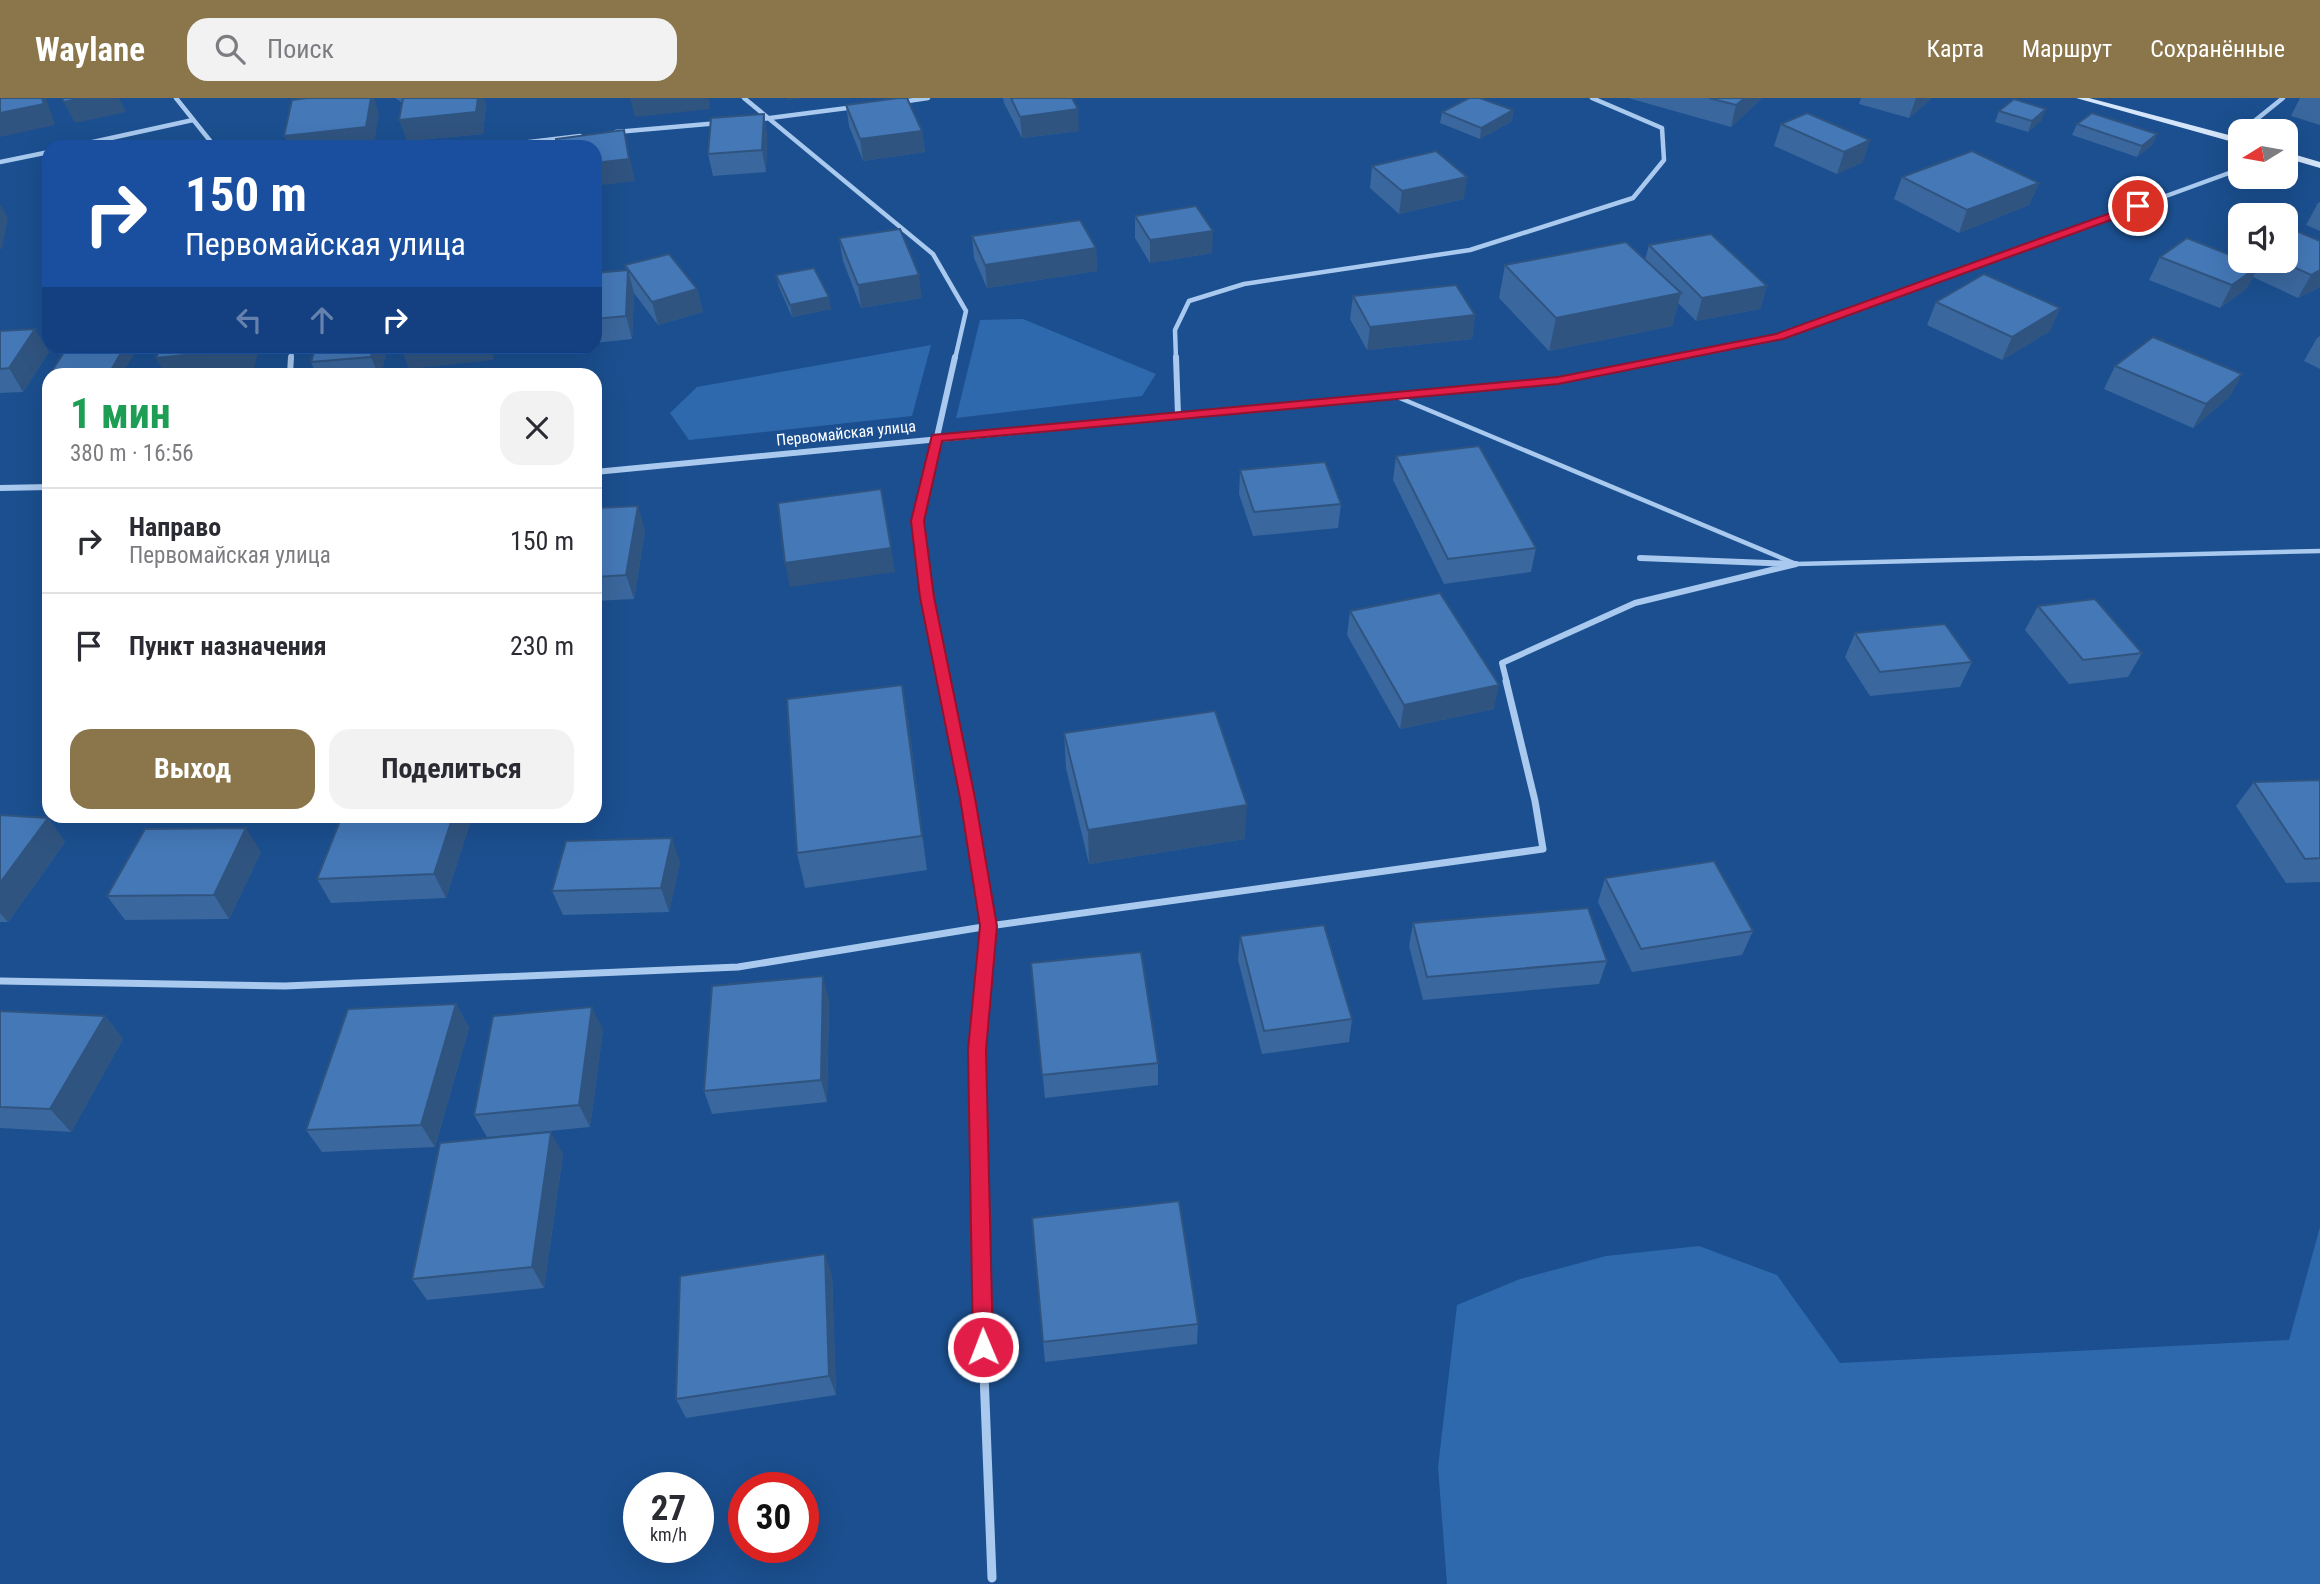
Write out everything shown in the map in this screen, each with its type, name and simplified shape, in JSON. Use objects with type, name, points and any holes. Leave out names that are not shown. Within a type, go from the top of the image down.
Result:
[{"type":"main road","points":[[2080,98],[2228,133]]},
{"type":"main road","points":[[2298,159],[2320,165]]},
{"type":"street","points":[[176,98],[209,140]]},
{"type":"street","points":[[744,98],[933,254],[966,311],[918,521],[927,597],[989,926],[977,1050],[984,1374],[992,1578]]},
{"type":"street","points":[[899,102],[928,98]]},
{"type":"street","points":[[1178,415],[1175,330],[1189,301],[1244,284],[1470,250],[1633,198],[1664,160],[1662,128],[1592,98]]},
{"type":"street","points":[[2259,119],[2283,98]]},
{"type":"street","points":[[751,120],[859,107]]},
{"type":"street","points":[[102,140],[193,120]]},
{"type":"street","points":[[612,133],[723,122]]},
{"type":"street","points":[[544,140],[584,135]]},
{"type":"street","points":[[0,162],[42,153]]},
{"type":"street","name":"Первомайская улица","points":[[602,471],[1558,380],[1779,337],[2228,173]]},
{"type":"street","points":[[0,488],[42,486]]},
{"type":"street","points":[[1640,558],[1796,564]]},
{"type":"street","points":[[0,981],[285,986],[738,967],[989,926],[1542,849],[1535,801],[1502,663],[1635,603],[1796,564]]},
{"type":"lane","points":[[1394,395],[1796,564],[2320,551]]},
{"type":"shaded area","points":[[1023,319],[1156,374],[1142,396],[956,418],[980,320]]},
{"type":"shaded area","points":[[931,345],[912,416],[689,440],[670,413],[697,387]]},
{"type":"shaded area","points":[[2320,1227],[2320,1584],[1447,1584],[1438,1467],[1457,1305],[1520,1279],[1606,1256],[1699,1246],[1777,1275],[1840,1363],[2289,1340]]},
{"type":"building","points":[[0,98],[42,98],[44,104],[0,113]]},
{"type":"building","points":[[62,98],[81,98],[64,102]]},
{"type":"building","points":[[371,98],[366,127],[284,136],[292,100]]},
{"type":"building","points":[[403,98],[478,98],[476,112],[399,120]]},
{"type":"building","points":[[907,98],[922,131],[860,139],[846,105]]},
{"type":"building","points":[[1011,98],[1072,98],[1078,109],[1020,117]]},
{"type":"building","points":[[1469,98],[1480,98],[1513,110],[1481,128],[1442,112]]},
{"type":"building","points":[[1709,98],[1745,98],[1736,105]]},
{"type":"building","points":[[2014,99],[2046,109],[2032,121],[1999,111]]},
{"type":"building","points":[[1807,113],[1870,140],[1844,152],[1781,124]]},
{"type":"building","points":[[2092,113],[2157,134],[2142,146],[2077,124]]},
{"type":"building","points":[[764,114],[762,150],[708,154],[711,118]]},
{"type":"building","points":[[624,130],[629,159],[602,162],[602,140],[556,139]]},
{"type":"building","points":[[1436,151],[1467,177],[1402,191],[1372,166]]},
{"type":"building","points":[[1972,151],[2039,183],[1967,210],[1902,177]]},
{"type":"building","points":[[1196,206],[1213,231],[1150,240],[1135,216]]},
{"type":"building","points":[[1080,220],[1096,248],[985,265],[972,236]]},
{"type":"building","points":[[900,229],[919,275],[858,285],[839,238]]},
{"type":"building","points":[[2298,232],[2320,241],[2320,270],[2311,275],[2298,269]]},
{"type":"building","points":[[1711,234],[1767,286],[1702,298],[1649,245]]},
{"type":"building","points":[[2187,238],[2228,254],[2228,273],[2249,273],[2232,285],[2160,257]]},
{"type":"building","points":[[1626,242],[1681,293],[1556,318],[1505,265]]},
{"type":"building","points":[[669,254],[697,289],[652,302],[625,265]]},
{"type":"building","points":[[814,268],[829,297],[790,305],[776,275]]},
{"type":"building","points":[[628,270],[626,316],[602,318],[602,272]]},
{"type":"building","points":[[1984,274],[2060,308],[2012,337],[1936,302]]},
{"type":"building","points":[[1456,285],[1475,315],[1370,327],[1353,296]]},
{"type":"building","points":[[35,329],[9,368],[0,369],[0,331]]},
{"type":"building","points":[[2153,337],[2242,374],[2206,404],[2115,366]]},
{"type":"building","points":[[63,354],[120,354],[112,368],[54,368]]},
{"type":"building","points":[[158,354],[194,354],[156,358]]},
{"type":"building","points":[[314,354],[372,354],[371,357],[311,362]]},
{"type":"building","points":[[1479,446],[1536,548],[1448,559],[1396,456]]},
{"type":"building","points":[[1325,462],[1341,504],[1254,512],[1240,470]]},
{"type":"building","points":[[881,489],[891,548],[785,563],[778,503]]},
{"type":"building","points":[[638,506],[626,575],[602,577],[602,508]]},
{"type":"building","points":[[1440,593],[1499,685],[1404,705],[1350,611]]},
{"type":"building","points":[[2095,599],[2142,653],[2083,660],[2038,606]]},
{"type":"building","points":[[1945,624],[1972,662],[1880,672],[1855,633]]},
{"type":"building","points":[[902,685],[922,836],[797,853],[787,699]]},
{"type":"building","points":[[1215,711],[1247,805],[1088,830],[1064,733]]},
{"type":"building","points":[[2320,780],[2320,858],[2305,859],[2254,782]]},
{"type":"building","points":[[0,815],[42,818],[42,823],[44,823],[0,883]]},
{"type":"building","points":[[339,823],[451,823],[434,874],[317,879]]},
{"type":"building","points":[[246,828],[214,895],[107,896],[145,829]]},
{"type":"building","points":[[672,838],[661,888],[552,891],[566,841]]},
{"type":"building","points":[[1714,861],[1753,931],[1641,949],[1605,878]]},
{"type":"building","points":[[1588,908],[1607,961],[1427,977],[1413,923]]},
{"type":"building","points":[[1324,925],[1352,1019],[1264,1031],[1240,936]]},
{"type":"building","points":[[1141,952],[1158,1063],[1042,1075],[1031,963]]},
{"type":"building","points":[[823,976],[821,1080],[704,1091],[712,986]]},
{"type":"building","points":[[456,1004],[421,1125],[306,1130],[348,1009]]},
{"type":"building","points":[[592,1007],[579,1105],[474,1115],[493,1016]]},
{"type":"building","points":[[0,1011],[105,1016],[50,1109],[0,1107]]},
{"type":"building","points":[[551,1132],[532,1267],[412,1279],[440,1143]]},
{"type":"building","points":[[1179,1201],[1198,1324],[1043,1342],[1032,1218]]},
{"type":"building","points":[[825,1254],[829,1376],[676,1399],[680,1276]]},
{"type":"route","points":[[983,1347],[977,1050],[989,926],[927,597],[918,521],[936,438],[1558,380],[1779,337],[2138,206]]}]
